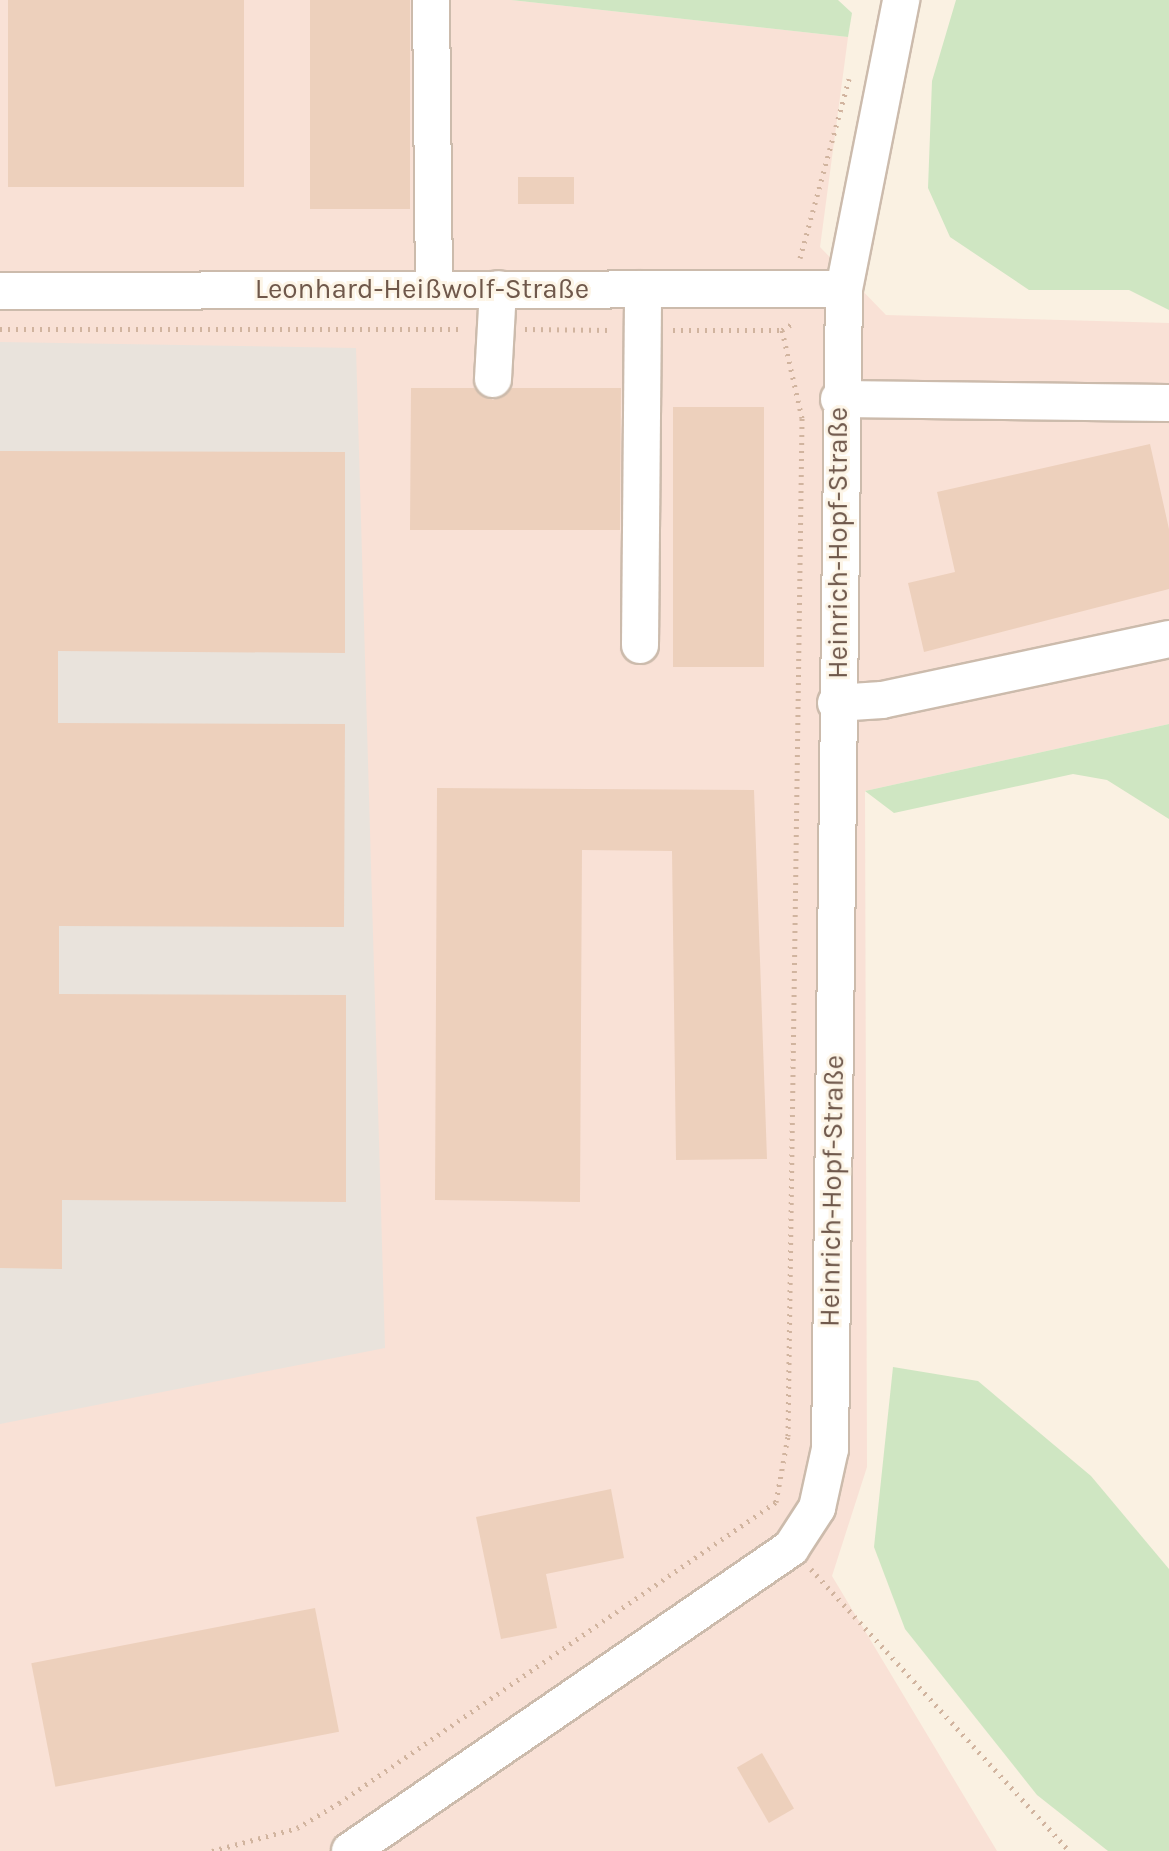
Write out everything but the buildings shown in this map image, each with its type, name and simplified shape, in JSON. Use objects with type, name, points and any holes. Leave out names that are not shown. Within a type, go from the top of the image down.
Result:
[{"type":"street","points":[[431,0],[434,289]]},
{"type":"street","name":"Heinrich-Hopf-Straße","points":[[350,1851],[791,1548],[817,1508],[830,1449],[839,399],[844,289],[901,0]]},
{"type":"street","points":[[493,379],[498,289]]},
{"type":"street","points":[[640,645],[643,289]]},
{"type":"street","name":"Leonhard-Heißwolf-Straße","points":[[0,291],[844,289]]},
{"type":"street","points":[[839,399],[1169,403]]},
{"type":"street","points":[[836,703],[882,700],[1169,639]]},
{"type":"path","points":[[796,289],[852,68]]},
{"type":"path","points":[[0,329],[782,330],[844,289]]},
{"type":"path","points":[[212,1851],[238,1850],[297,1828],[339,1803],[776,1502],[788,1421],[802,418],[782,330]]},
{"type":"path","points":[[791,1548],[1069,1851]]},
{"type":"shaded area","points":[[0,0],[511,0],[848,37],[820,247],[886,315],[1169,323],[1169,724],[865,791],[867,1467],[832,1576],[997,1851],[0,1851]]},
{"type":"shaded area","points":[[0,342],[356,348],[385,1348],[0,1424]]},
{"type":"green space","points":[[511,0],[838,0],[852,13],[848,37]]},
{"type":"green space","points":[[956,0],[1169,0],[1169,310],[1129,290],[1029,290],[950,237],[928,188],[932,81]]},
{"type":"green space","points":[[1169,724],[1169,819],[1107,780],[1073,774],[894,813],[865,791]]},
{"type":"green space","points":[[893,1367],[978,1381],[1091,1476],[1169,1569],[1169,1851],[1108,1851],[1037,1795],[905,1629],[874,1547]]}]
